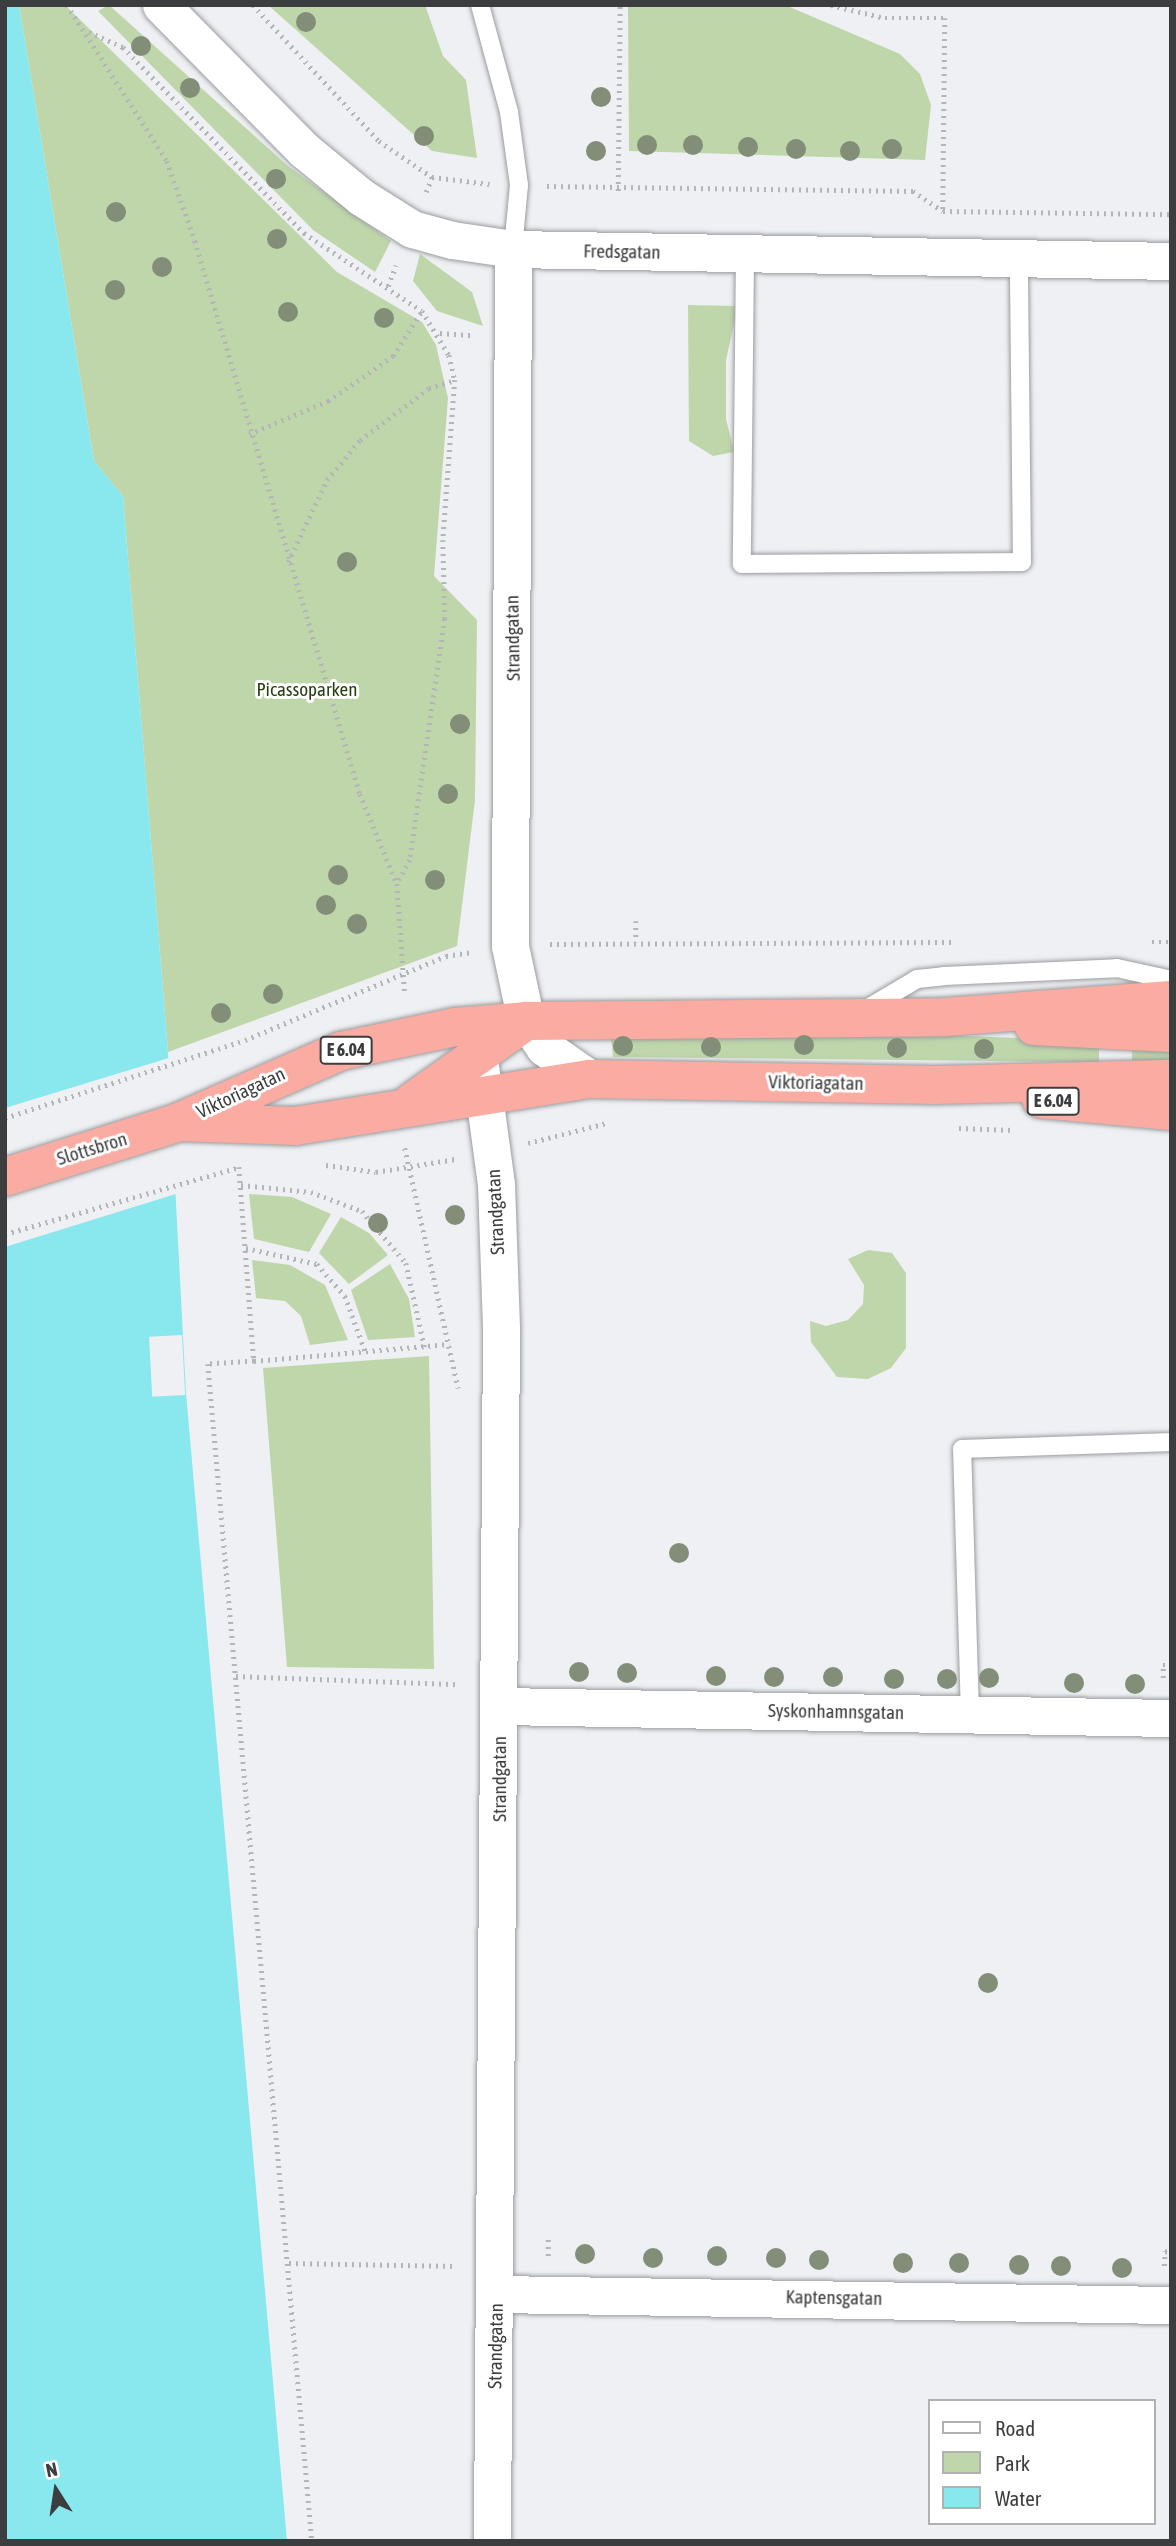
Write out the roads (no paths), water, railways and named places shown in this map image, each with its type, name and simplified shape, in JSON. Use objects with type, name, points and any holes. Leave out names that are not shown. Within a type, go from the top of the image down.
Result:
[{"type":"highway","name":"Viktoriagatan","points":[[179,1122],[341,1051],[466,1041],[526,1021],[945,1017],[1171,1000]]},
{"type":"highway","name":"Viktoriagatan","points":[[945,1017],[1116,1034],[1171,1032]]},
{"type":"highway","name":"Viktoriagatan","points":[[405,1107],[466,1041]]},
{"type":"highway","name":"Viktoriagatan","points":[[179,1122],[295,1126],[590,1079],[935,1085],[1171,1079]]},
{"type":"highway","name":"Viktoriagatan","points":[[935,1085],[1116,1110],[1171,1111]]},
{"type":"highway","name":"Slottsbron","points":[[5,1177],[179,1122]]},
{"type":"street","name":"Fredsgatan","points":[[161,5],[304,150],[361,197],[412,229],[513,249],[1171,261]]},
{"type":"street","name":"Strandgatan","points":[[513,249],[510,946],[526,1021],[544,1047],[590,1079]]},
{"type":"street","name":"Strandgatan","points":[[466,1041],[485,1095],[492,1150],[501,1330],[497,2294],[492,2541]]},
{"type":"street","name":"Syskonhamnsgatan","points":[[501,1706],[1171,1718]]},
{"type":"street","name":"Kaptensgatan","points":[[497,2294],[1171,2305]]},
{"type":"lane","points":[[480,5],[509,112],[519,185],[513,249]]},
{"type":"lane","points":[[745,255],[742,564],[1023,562],[1019,260]]},
{"type":"lane","points":[[852,1019],[917,979],[1116,968],[1171,980]]},
{"type":"lane","points":[[970,1715],[962,1449],[1171,1442]]},
{"type":"water","points":[[5,5],[19,5],[94,461],[123,496],[168,1052],[186,1393],[287,2541],[5,2541]]},
{"type":"park label","name":"Picassoparken","points":[[307,690]]}]
